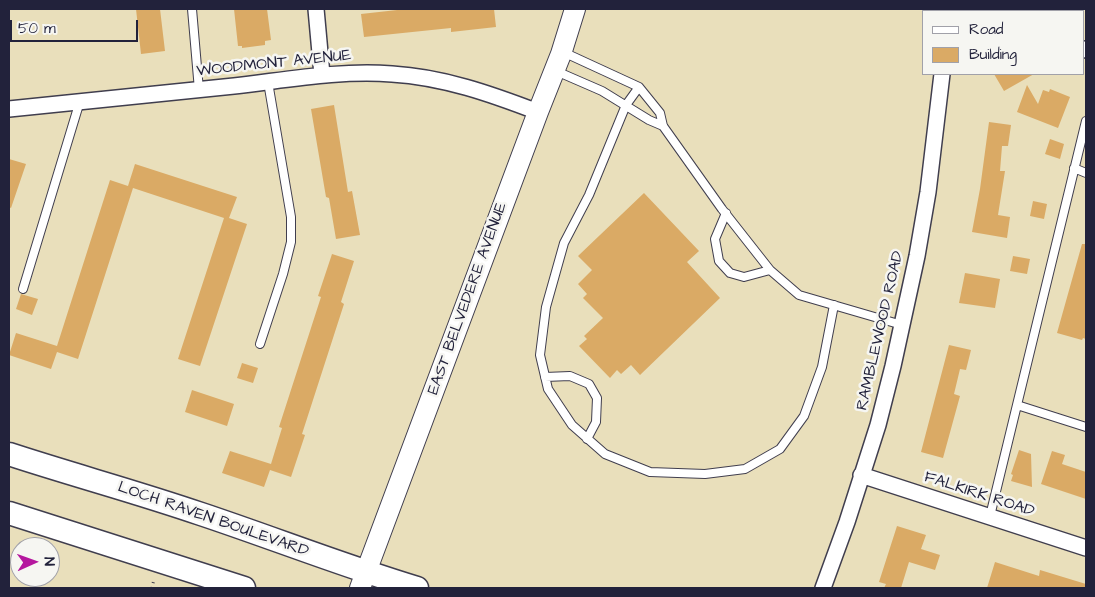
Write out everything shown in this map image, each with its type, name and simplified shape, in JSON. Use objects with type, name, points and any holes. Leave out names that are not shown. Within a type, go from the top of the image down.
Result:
[{"type":"main road","name":"EAST BELVEDERE AVENUE","points":[[363,580],[558,61],[574,9]]},
{"type":"main road","name":"LOCH RAVEN BOULEVARD","points":[[9,454],[202,514],[363,580],[417,588]]},
{"type":"main road","points":[[9,512],[244,588]]},
{"type":"street","points":[[316,9],[322,75]]},
{"type":"street","name":"WOODMONT AVENUE","points":[[9,109],[199,90],[322,75],[364,73],[393,74],[439,80],[500,98],[538,112]]},
{"type":"street","name":"RAMBLEWOOD ROAD","points":[[823,588],[847,522],[878,426],[902,325],[928,192],[942,75]]},
{"type":"street","name":"FALKIRK ROAD","points":[[861,475],[1086,548]]},
{"type":"lane","points":[[192,9],[199,90]]},
{"type":"lane","points":[[558,61],[639,88],[660,113],[663,126],[770,270],[799,295],[902,325]]},
{"type":"lane","points":[[558,61],[586,83],[626,105],[648,120],[663,126]]},
{"type":"lane","points":[[260,344],[283,274],[291,242],[291,217],[268,82]]},
{"type":"lane","points":[[639,88],[626,105],[589,195],[564,243],[546,307],[540,355],[548,389],[572,425],[605,454],[650,472],[706,474],[744,469],[780,449],[804,416],[822,367],[834,305]]},
{"type":"lane","points":[[23,289],[80,101]]},
{"type":"lane","points":[[990,516],[1086,121]]},
{"type":"lane","points":[[1074,168],[1086,173]]},
{"type":"lane","points":[[726,213],[715,240],[719,261],[730,273],[744,277],[770,270]]},
{"type":"lane","points":[[546,377],[570,376],[589,384],[597,398],[596,422],[587,439]]},
{"type":"lane","points":[[1017,405],[1086,427]]},
{"type":"building","points":[[136,9],[160,9],[165,51],[141,54]]},
{"type":"building","points":[[234,9],[267,9],[271,40],[265,41],[265,45],[242,48],[242,46],[238,46]]},
{"type":"building","points":[[406,9],[494,9],[496,27],[451,32],[451,28],[364,37],[361,14]]},
{"type":"building","points":[[995,75],[1032,75],[1004,91]]},
{"type":"building","points":[[1027,85],[1038,104],[1043,90],[1049,92],[1050,89],[1070,97],[1058,128],[1017,112]]},
{"type":"building","points":[[334,105],[348,192],[352,191],[360,235],[336,239],[329,198],[326,197],[311,109]]},
{"type":"building","points":[[989,122],[1011,125],[1008,146],[1002,146],[1000,171],[1005,171],[998,215],[1010,217],[1007,238],[972,232]]},
{"type":"building","points":[[1050,139],[1064,144],[1060,159],[1045,154]]},
{"type":"building","points":[[9,159],[26,164],[11,208],[9,207]]},
{"type":"building","points":[[135,164],[237,197],[229,218],[247,224],[200,366],[178,359],[224,218],[133,188],[78,359],[57,352],[51,369],[9,355],[16,333],[57,346],[110,180],[128,186]]},
{"type":"building","points":[[644,193],[699,251],[687,262],[720,298],[640,375],[631,365],[621,374],[617,370],[610,378],[579,346],[587,339],[584,336],[603,318],[583,298],[587,294],[578,284],[592,270],[578,256]]},
{"type":"building","points":[[1033,201],[1047,204],[1044,219],[1030,216]]},
{"type":"building","points":[[1082,244],[1086,244],[1086,339],[1083,338],[1082,340],[1057,333]]},
{"type":"building","points":[[332,254],[354,261],[341,302],[344,304],[302,434],[305,435],[291,477],[270,470],[264,487],[222,473],[230,451],[271,464],[282,428],[279,427],[321,297],[318,296]]},
{"type":"building","points":[[1013,256],[1030,259],[1027,274],[1010,271]]},
{"type":"building","points":[[965,273],[1000,279],[995,308],[959,303]]},
{"type":"building","points":[[21,294],[38,299],[32,315],[16,309]]},
{"type":"building","points":[[949,345],[971,350],[966,370],[960,369],[954,394],[960,396],[943,458],[921,452]]},
{"type":"building","points":[[242,363],[258,368],[253,383],[237,378]]},
{"type":"building","points":[[192,390],[234,404],[227,426],[185,412]]},
{"type":"building","points":[[1019,450],[1031,454],[1032,487],[1011,481],[1013,475],[1011,474]]},
{"type":"building","points":[[1052,451],[1065,455],[1062,464],[1086,472],[1086,499],[1041,484]]},
{"type":"building","points":[[897,526],[926,535],[921,549],[940,555],[935,570],[909,562],[901,588],[884,588],[886,584],[879,582]]},
{"type":"building","points":[[995,562],[1039,576],[1040,570],[1086,584],[1086,588],[987,588]]}]
